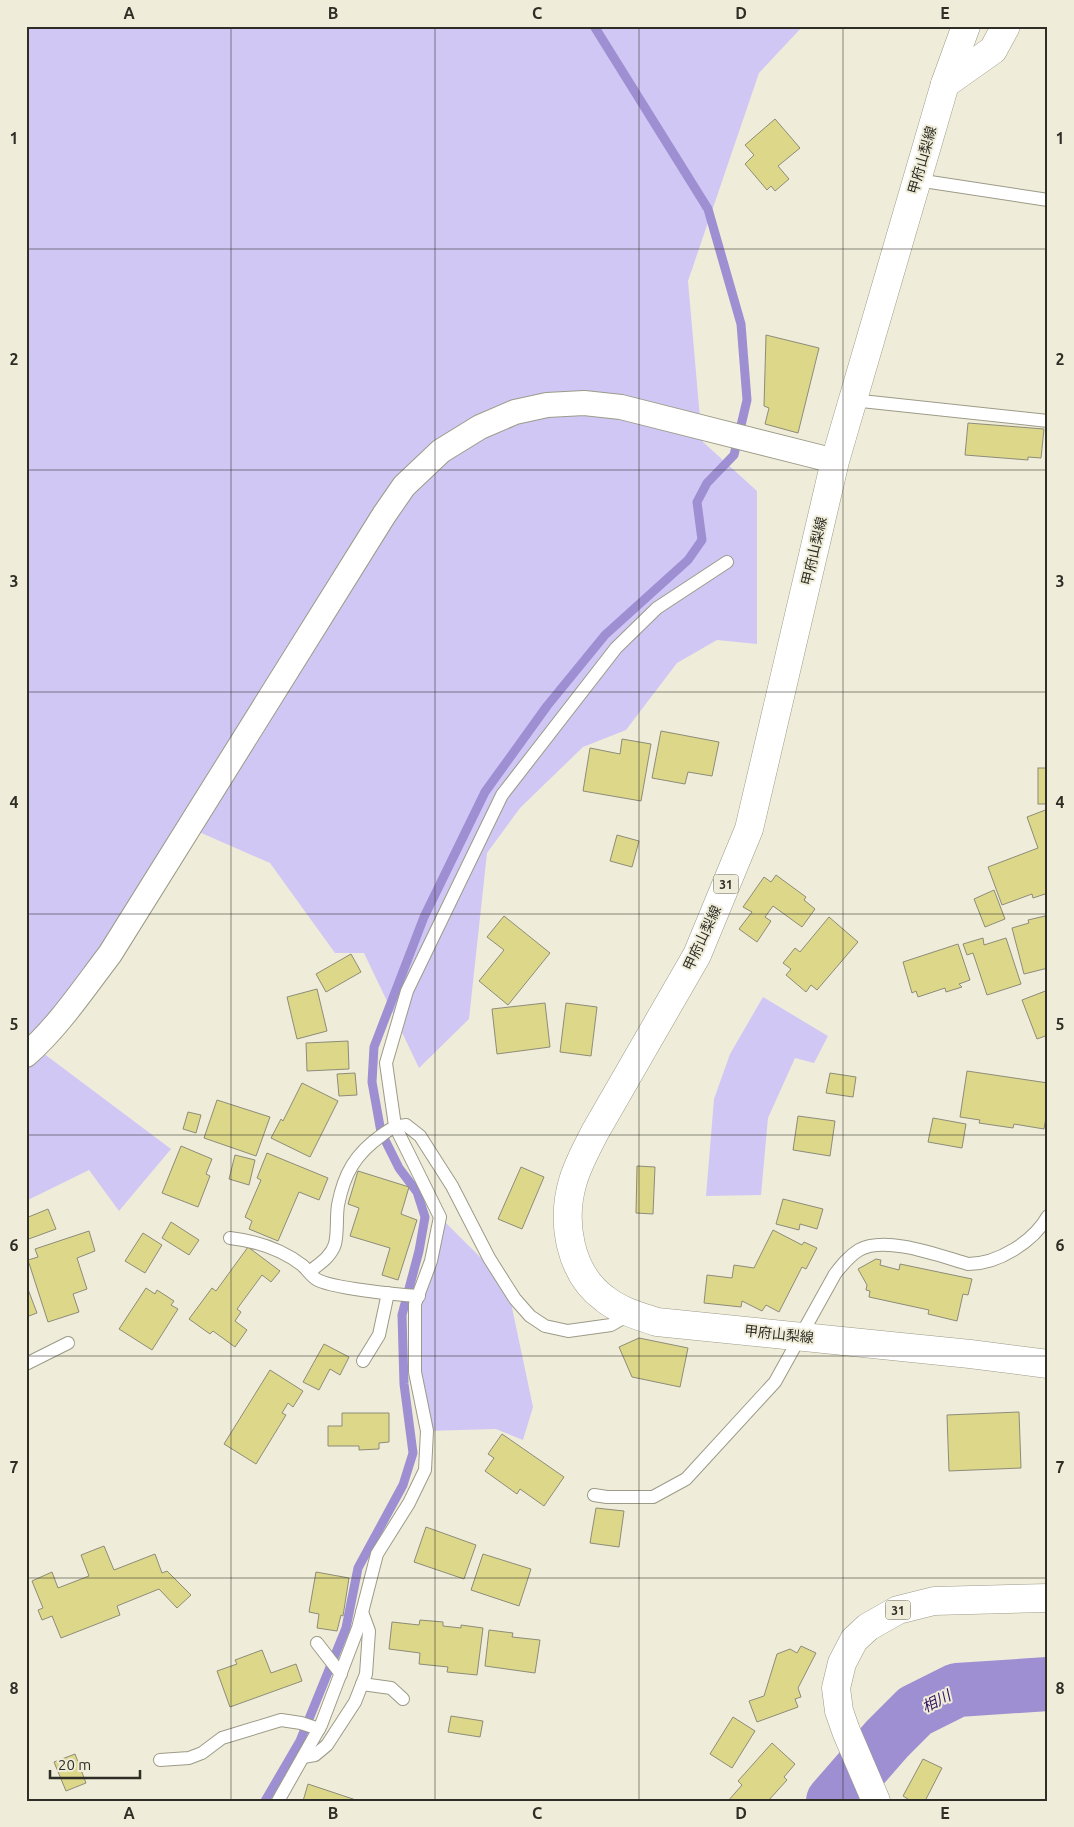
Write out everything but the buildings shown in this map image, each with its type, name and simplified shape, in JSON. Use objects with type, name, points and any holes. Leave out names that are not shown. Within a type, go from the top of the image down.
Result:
[{"type":"main road","name":"31","points":[[945,84],[966,26]]},
{"type":"main road","points":[[945,84],[993,50],[1006,26]]},
{"type":"main road","name":"甲府山梨線","points":[[945,84],[835,461],[749,829],[697,955],[595,1132],[573,1179],[568,1199],[568,1217],[574,1255],[591,1287],[605,1299],[631,1314],[657,1322],[970,1354],[1048,1364]]},
{"type":"main road","name":"31","points":[[875,1799],[839,1711],[836,1688],[842,1663],[854,1640],[868,1627],[898,1610],[934,1601],[1048,1598]]},
{"type":"street","points":[[26,1055],[76,998],[110,954],[384,515],[404,486],[441,451],[480,426],[516,412],[547,405],[584,403],[621,407],[835,461]]},
{"type":"lane","points":[[917,180],[1048,200]]},
{"type":"lane","points":[[852,400],[1048,421]]},
{"type":"lane","points":[[278,1801],[303,1757],[311,1726],[339,1672],[358,1628],[378,1554],[409,1503],[425,1470],[427,1431],[416,1372],[416,1295],[431,1262],[440,1217],[393,1127],[386,1063],[407,991],[502,795],[616,648],[657,608],[727,562]]},
{"type":"lane","points":[[309,1272],[326,1259],[334,1244],[338,1205],[348,1173],[357,1156],[374,1140],[393,1127],[406,1125],[420,1136],[452,1186],[489,1258],[515,1299],[530,1316],[545,1326],[568,1331],[611,1325],[631,1314]]},
{"type":"lane","points":[[594,1495],[607,1497],[652,1497],[686,1479],[776,1382],[835,1274],[846,1260],[860,1249],[872,1245],[885,1244],[902,1246],[968,1264],[979,1264],[998,1258],[1028,1239],[1044,1224],[1048,1216]]},
{"type":"lane","points":[[230,1238],[251,1241],[286,1254],[316,1279],[328,1284],[392,1294],[416,1295]]},
{"type":"lane","points":[[363,1361],[379,1335],[392,1294]]},
{"type":"lane","points":[[26,1364],[68,1343]]},
{"type":"lane","points":[[303,1757],[315,1755],[327,1745],[355,1702],[366,1674],[369,1631],[362,1612]]},
{"type":"lane","points":[[316,1643],[339,1672]]},
{"type":"lane","points":[[362,1684],[391,1688],[403,1699]]},
{"type":"lane","points":[[160,1760],[189,1758],[202,1753],[222,1738],[281,1720],[311,1726]]},
{"type":"shaded area","points":[[26,26],[803,26],[759,73],[688,281],[702,441],[757,491],[757,644],[717,640],[677,663],[626,730],[583,747],[520,808],[487,853],[469,1019],[419,1068],[364,953],[335,953],[270,863],[190,828],[35,1047],[171,1149],[119,1211],[89,1170],[26,1201]]},
{"type":"shaded area","points":[[763,997],[828,1036],[814,1063],[795,1058],[768,1118],[761,1195],[706,1196],[714,1099],[730,1054]]},
{"type":"shaded area","points":[[440,1217],[507,1284],[533,1407],[523,1440],[496,1429],[427,1431],[415,1372],[415,1304]]},
{"type":"waterway","points":[[265,1801],[300,1741],[346,1628],[358,1568],[403,1485],[413,1453],[404,1384],[402,1315],[419,1251],[425,1217],[417,1192],[399,1168],[381,1132],[372,1082],[374,1047],[424,917],[485,792],[547,706],[605,635],[688,560],[702,540],[697,502],[707,483],[734,455],[747,400],[741,324],[708,209],[594,26]]},
{"type":"waterway","name":"相川","points":[[833,1801],[887,1739],[915,1711],[957,1690],[1048,1684]]}]
